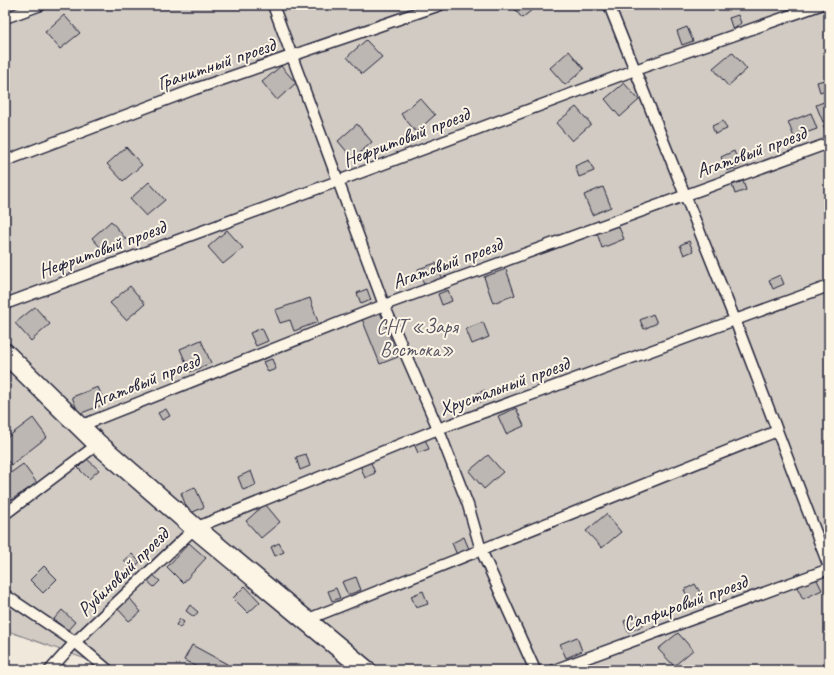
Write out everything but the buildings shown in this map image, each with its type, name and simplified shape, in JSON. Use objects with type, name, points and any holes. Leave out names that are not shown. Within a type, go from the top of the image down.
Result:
[{"type":"street","points":[[5,353],[98,444],[195,528],[366,670]]},
{"type":"lane","points":[[5,18],[41,5]]},
{"type":"lane","points":[[273,5],[384,305],[438,429],[468,505],[481,550],[535,670]]},
{"type":"lane","name":"Гранитный проезд","points":[[5,161],[195,89],[440,5]]},
{"type":"lane","points":[[609,5],[735,320],[829,568]]},
{"type":"lane","name":"Нефритовый проезд","points":[[5,304],[635,70],[820,5]]},
{"type":"lane","name":"Агатовый проезд","points":[[80,426],[384,305],[829,143]]},
{"type":"lane","name":"Хрустальный проезд","points":[[195,528],[438,429],[829,286]]},
{"type":"lane","points":[[306,620],[777,431]]},
{"type":"lane","points":[[5,514],[98,444]]},
{"type":"lane","name":"Рубиновый проезд","points":[[50,670],[75,642],[195,528]]},
{"type":"lane","name":"Сапфировый проезд","points":[[554,670],[829,568]]},
{"type":"lane","points":[[5,595],[75,642],[108,670]]},
{"type":"green space","name":"СНТ «Заря Востока»","points":[[5,5],[829,5],[829,670],[116,670],[5,630]]}]
